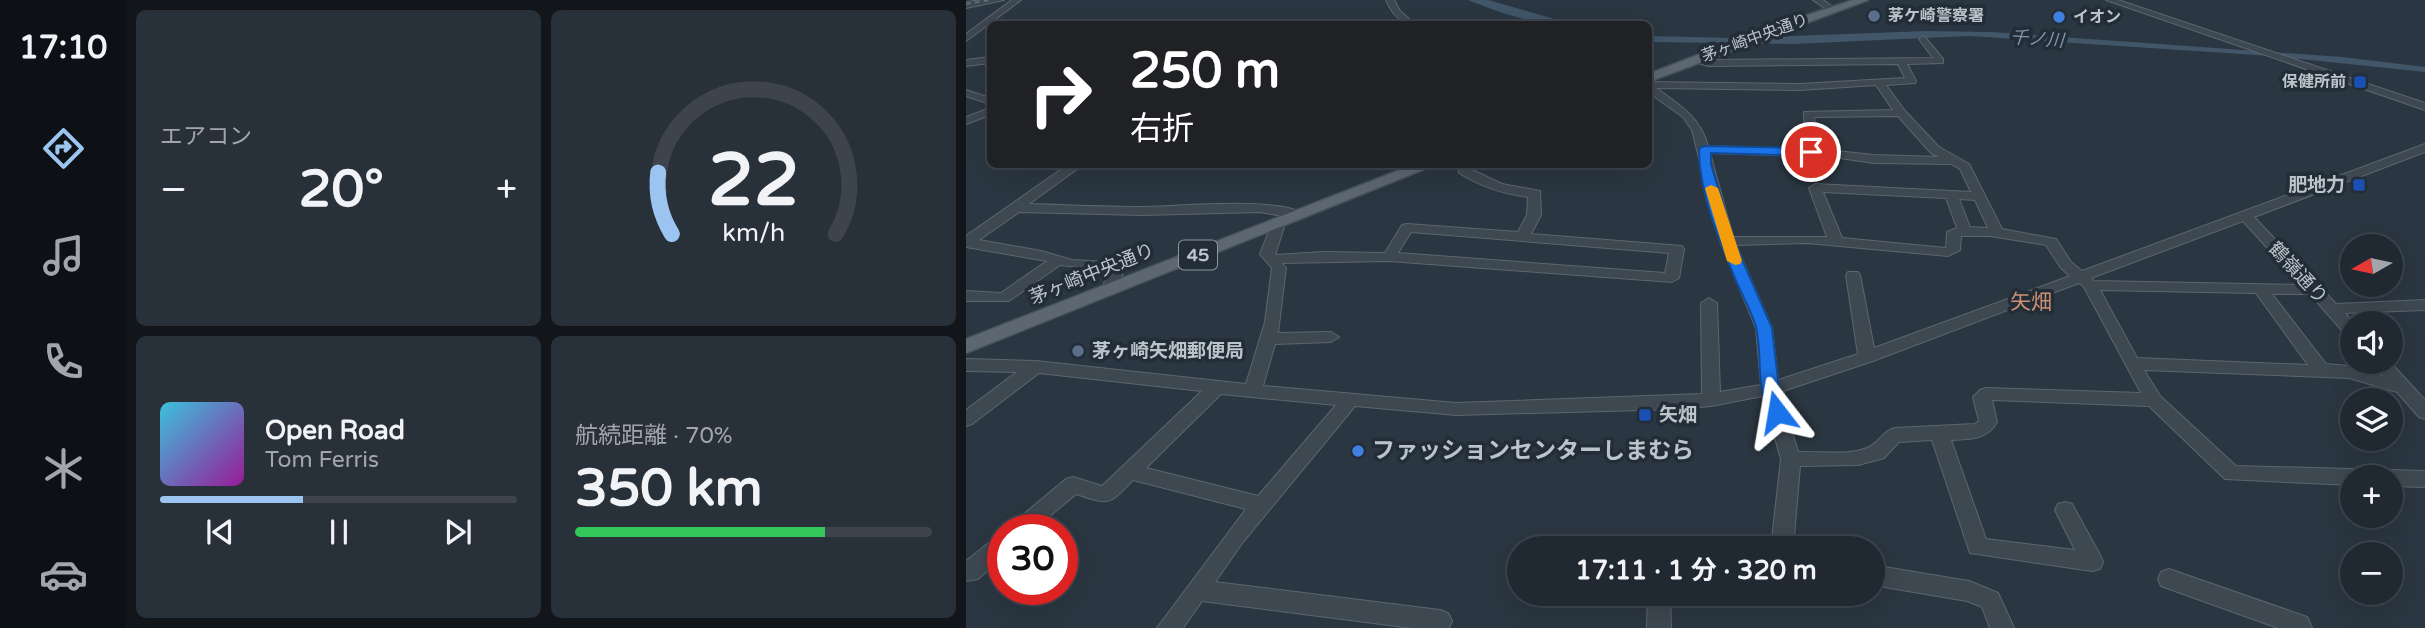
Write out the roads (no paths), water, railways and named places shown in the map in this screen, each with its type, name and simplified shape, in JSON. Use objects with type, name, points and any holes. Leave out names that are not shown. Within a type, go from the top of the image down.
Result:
[{"type":"main road","name":"茅ヶ崎中央通り","points":[[1652,76],[1760,35],[1863,0]]},
{"type":"main road","name":"茅ヶ崎中央通り","points":[[966,346],[1420,168]]},
{"type":"street","points":[[966,5],[1000,0]]},
{"type":"street","points":[[989,21],[1017,0]]},
{"type":"street","points":[[1390,0],[1396,12],[1407,21]]},
{"type":"street","points":[[1817,0],[1833,10]]},
{"type":"street","points":[[2110,0],[2425,107]]},
{"type":"street","points":[[967,37],[987,22]]},
{"type":"street","points":[[967,37],[986,36]]},
{"type":"street","points":[[1694,60],[1708,63],[1940,61],[1924,39]]},
{"type":"street","points":[[966,63],[987,60]]},
{"type":"street","points":[[1652,86],[1800,88],[1911,81],[1900,61]]},
{"type":"street","points":[[1793,62],[1800,88]]},
{"type":"street","points":[[1879,82],[1901,113],[1935,150],[1956,161],[1970,173],[1997,232]]},
{"type":"street","points":[[1652,89],[1695,124],[1727,241],[1764,328],[1770,389],[1791,459],[1783,536]]},
{"type":"street","points":[[966,93],[987,100]]},
{"type":"street","points":[[966,121],[987,112]]},
{"type":"street","points":[[1811,152],[1808,114],[1901,113]]},
{"type":"street","points":[[966,365],[1036,367],[1253,391],[1456,409],[1711,400],[1770,389],[2086,281],[2244,214],[2425,148]]},
{"type":"street","points":[[1704,149],[1956,161]]},
{"type":"street","points":[[967,241],[1072,168]]},
{"type":"street","points":[[1464,168],[1474,180],[1520,193],[1535,194],[1534,215],[1522,237]]},
{"type":"street","points":[[1836,241],[1815,188],[1981,196]]},
{"type":"street","points":[[1951,195],[1965,231]]},
{"type":"street","points":[[1016,208],[1143,211],[1260,208],[1298,215]]},
{"type":"street","name":"鶴嶺通り","points":[[2244,214],[2340,318]]},
{"type":"street","points":[[1253,391],[1273,321],[1279,268],[1267,254],[1278,224]]},
{"type":"street","points":[[1273,259],[1324,256],[1389,257],[1672,278],[1677,249],[1407,228],[1389,257]]},
{"type":"street","points":[[1727,241],[1836,241],[1948,252],[1953,250],[1954,232],[1965,231],[1997,232],[2050,242],[2066,265],[2086,281],[2154,400],[2232,474],[2425,478]]},
{"type":"street","points":[[967,241],[1041,255],[1071,264],[1118,266],[1110,289]]},
{"type":"street","points":[[966,296],[1004,298],[1057,261]]},
{"type":"street","points":[[1853,275],[1867,357]]},
{"type":"street","points":[[2086,281],[2315,290]]},
{"type":"street","points":[[2261,289],[2320,369]]},
{"type":"street","points":[[1709,303],[1711,400]]},
{"type":"street","points":[[2332,309],[2425,305]]},
{"type":"street","points":[[1268,339],[1331,337]]},
{"type":"street","points":[[2132,364],[2351,372],[2416,399]]},
{"type":"street","points":[[966,419],[1036,367]]},
{"type":"street","points":[[2392,374],[2416,399]]},
{"type":"street","points":[[1038,514],[1073,485],[1106,495],[1217,387]]},
{"type":"street","points":[[1791,459],[1858,458],[1877,453],[1894,435],[1973,432],[1982,429],[1988,422],[1982,397],[1986,394],[2154,400]]},
{"type":"street","points":[[1169,628],[1262,505],[1350,400]]},
{"type":"street","points":[[1939,432],[1978,547],[2092,562],[2065,510]]},
{"type":"street","points":[[1130,472],[1262,505]]},
{"type":"street","points":[[966,571],[970,572],[987,558]]},
{"type":"street","points":[[1885,577],[1969,591],[1990,600],[2002,628]]},
{"type":"street","points":[[2169,579],[2300,625],[2300,628]]},
{"type":"street","points":[[1197,590],[1440,621],[1437,628]]},
{"type":"street","points":[[1659,606],[1659,628]]},
{"type":"water","points":[[1468,0],[1488,0],[1562,21],[1534,21]]},
{"type":"water","name":"千ノ川","points":[[1926,31],[1991,32],[2342,57],[2425,67],[2425,72],[2271,56],[1969,36],[1794,44],[1652,42],[1652,36],[1735,38]]},
{"type":"railway","points":[[966,4],[990,0]]},
{"type":"place","name":"茅ケ崎警察署","points":[[1874,16]]},
{"type":"place","name":"イオン","points":[[2059,17]]},
{"type":"place","name":"保健所前","points":[[2360,82]]},
{"type":"place","name":"肥地力","points":[[2359,185]]},
{"type":"place","name":"茅ヶ崎矢畑郵便局","points":[[1078,351]]},
{"type":"place","name":"矢畑","points":[[1645,415]]},
{"type":"place","name":"ファッションセンターしまむら","points":[[1358,451]]},
{"type":"district","name":"矢畑","points":[[2031,302]]}]
